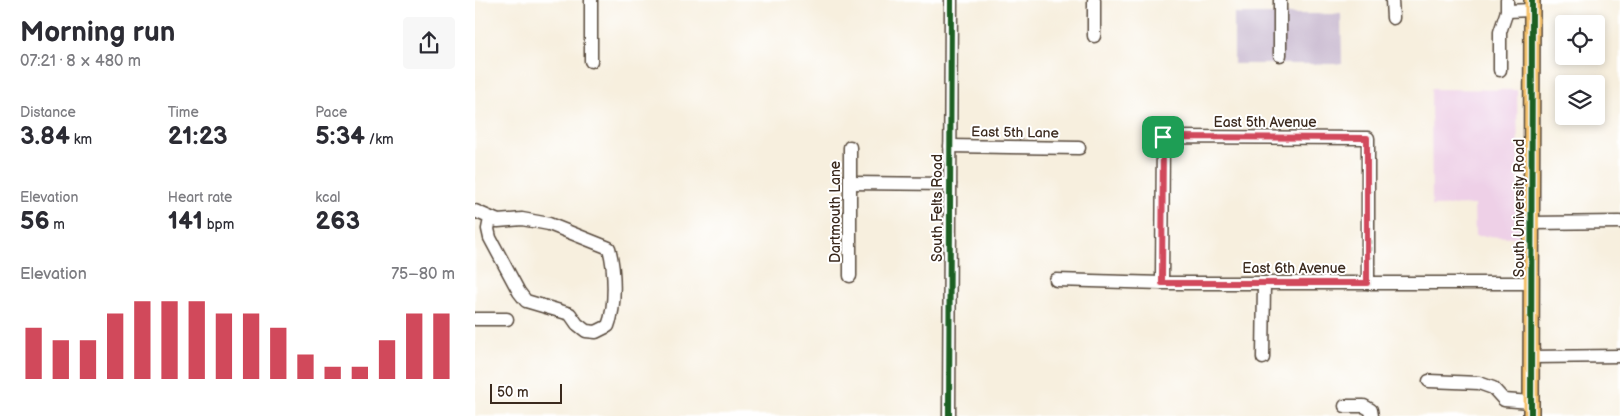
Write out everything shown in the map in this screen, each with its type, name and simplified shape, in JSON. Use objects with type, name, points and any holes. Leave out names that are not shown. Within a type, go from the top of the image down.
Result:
[{"type":"main road","name":"South University Road","points":[[1531,409],[1532,5]]},
{"type":"street","points":[[591,0],[591,61]]},
{"type":"street","name":"South Felts Road","points":[[949,416],[951,0]]},
{"type":"street","points":[[1094,0],[1094,36]]},
{"type":"street","points":[[1280,0],[1280,55]]},
{"type":"street","points":[[1393,0],[1393,18]]},
{"type":"street","points":[[1500,70],[1500,32],[1507,5],[1532,5]]},
{"type":"street","name":"East 5th Avenue","points":[[1162,283],[1163,137],[1367,138],[1367,283]]},
{"type":"street","name":"East 5th Lane","points":[[950,146],[1079,148]]},
{"type":"street","name":"Dartmouth Lane","points":[[849,276],[850,147]]},
{"type":"street","points":[[850,183],[950,184]]},
{"type":"street","points":[[475,211],[490,219],[536,221],[573,233],[609,248],[612,258],[614,282],[611,318],[608,326],[596,332],[586,331],[577,324],[570,314],[525,300],[491,238],[488,229],[490,219]]},
{"type":"street","points":[[1532,223],[1620,222]]},
{"type":"street","name":"East 6th Avenue","points":[[1056,280],[1162,283],[1532,283]]},
{"type":"street","points":[[1263,358],[1264,283]]},
{"type":"street","points":[[475,319],[507,319]]},
{"type":"street","points":[[1531,357],[1620,356]]},
{"type":"street","points":[[1429,381],[1479,383],[1493,388],[1503,400],[1531,409]]},
{"type":"street","points":[[1345,406],[1364,406],[1371,410],[1372,416]]},
{"type":"shaded area","points":[[1234,14],[1341,14],[1342,64],[1234,64]]},
{"type":"shaded area","points":[[1431,89],[1517,90],[1519,237],[1475,236],[1474,205],[1432,206]]},
{"type":"cycle path","points":[[949,416],[951,0]]},
{"type":"cycle path","points":[[1531,416],[1532,0]]},
{"type":"cycle path","points":[[1162,283],[1163,137],[1368,138],[1368,283]]},
{"type":"route","points":[[1163,137],[1367,138],[1367,283],[1162,283],[1163,137]]}]
